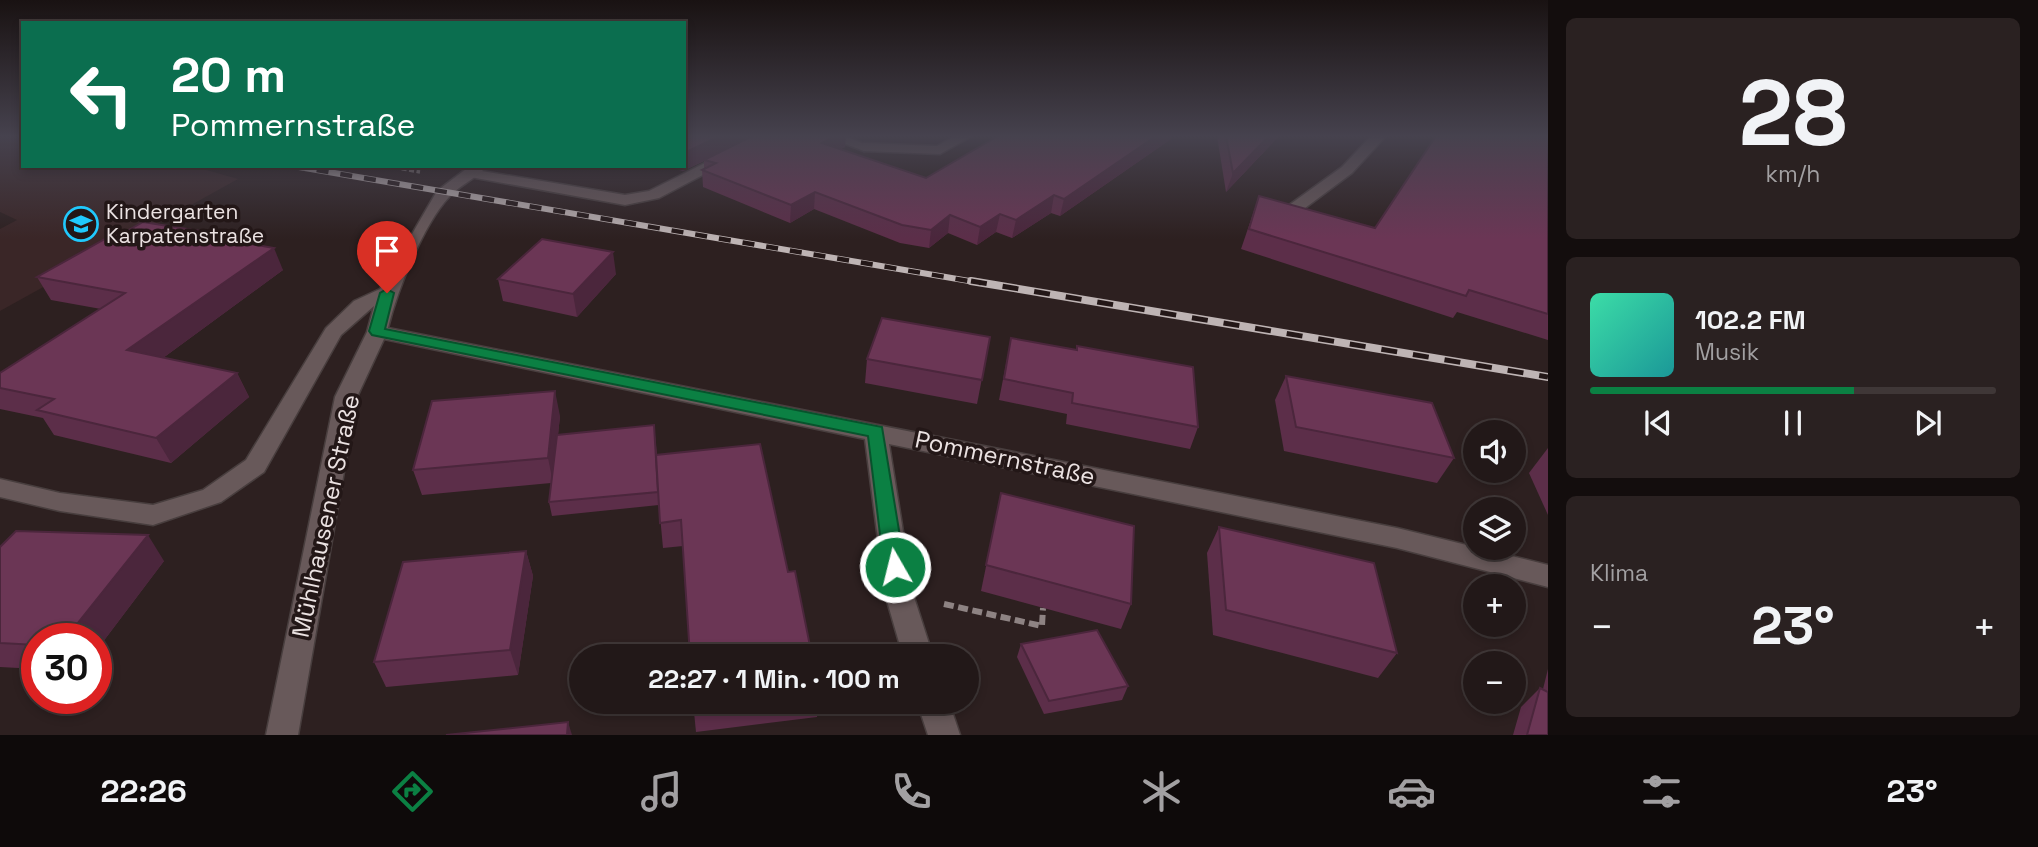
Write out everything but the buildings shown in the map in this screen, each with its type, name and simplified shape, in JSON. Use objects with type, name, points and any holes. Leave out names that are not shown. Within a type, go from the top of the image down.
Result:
[{"type":"street","name":"Mühlhausener Straße","points":[[282,735],[346,397],[377,331],[387,293],[419,232],[443,194],[475,170]]},
{"type":"street","points":[[477,170],[625,200],[653,195],[702,170]]},
{"type":"street","points":[[1291,211],[1347,170]]},
{"type":"street","points":[[0,488],[60,502],[153,514],[212,496],[255,466],[333,332],[361,304],[387,293]]},
{"type":"street","name":"Pommernstraße","points":[[377,331],[1397,537],[1548,576]]},
{"type":"street","points":[[876,432],[898,594],[914,644]]},
{"type":"street","points":[[937,714],[944,735]]},
{"type":"path","points":[[898,594],[1042,626],[1043,608]]},
{"type":"shaded area","name":"Kindergarten Karpatenstraße","points":[[0,170],[207,170],[238,179],[0,311],[0,229],[17,220],[0,212]]},
{"type":"railway","points":[[318,170],[981,283]]},
{"type":"railway","points":[[971,281],[1548,377]]},
{"type":"place","name":"Kindergarten Karpatenstraße","points":[[81,224]]},
{"type":"route","points":[[387,293],[377,331],[876,432],[895,567]]}]
